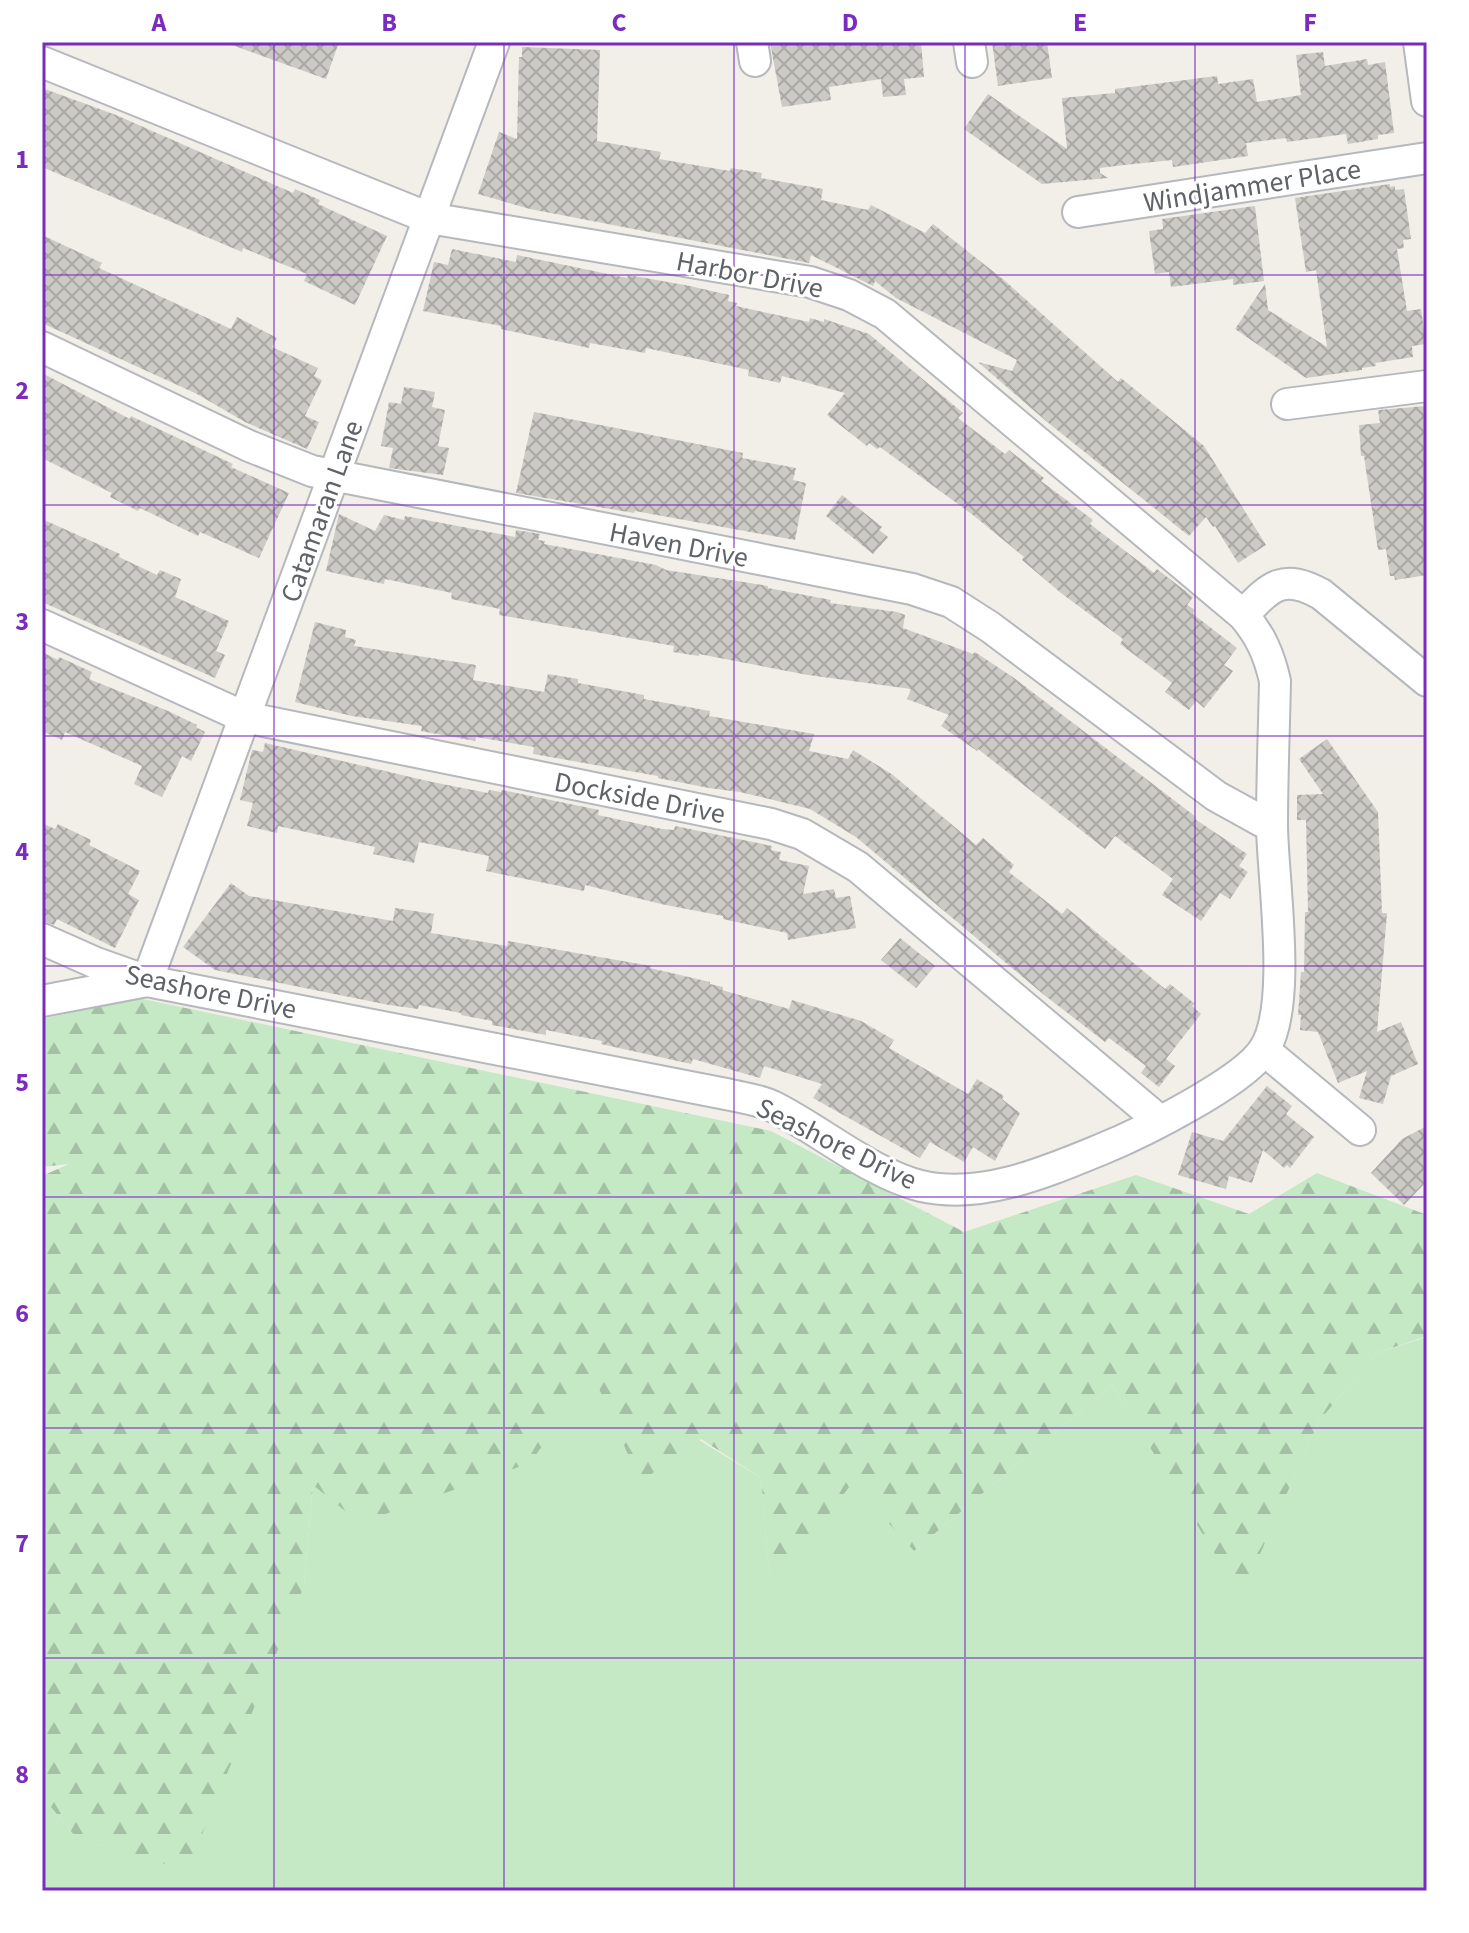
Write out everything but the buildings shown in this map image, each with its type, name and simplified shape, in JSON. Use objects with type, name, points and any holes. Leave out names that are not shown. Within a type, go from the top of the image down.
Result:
[{"type":"street","name":"Catamaran Lane","points":[[147,981],[494,42]]},
{"type":"street","points":[[1419,42],[1427,101]]},
{"type":"street","name":"Harbor Drive","points":[[42,62],[429,218],[810,282],[849,295],[885,314],[1243,615]]},
{"type":"street","name":"Windjammer Place","points":[[1078,212],[1427,158]]},
{"type":"street","name":"Haven Drive","points":[[42,347],[249,446],[293,465],[333,477],[912,589],[951,602],[990,627],[1216,796],[1272,827]]},
{"type":"street","points":[[1287,404],[1427,386]]},
{"type":"street","points":[[1243,615],[1273,586],[1289,582],[1304,584],[1321,594],[1427,681]]},
{"type":"street","name":"Seashore Drive","points":[[42,939],[147,981],[756,1101],[796,1119],[889,1174],[919,1185],[949,1190],[980,1189],[1038,1173],[1119,1142],[1160,1121],[1241,1074],[1264,1050],[1275,1026],[1279,986],[1272,827],[1275,681],[1271,660],[1260,634],[1243,615]]},
{"type":"street","name":"Dockside Drive","points":[[42,625],[244,717],[771,824],[802,834],[858,867],[1160,1121]]},
{"type":"street","points":[[42,1001],[147,981]]},
{"type":"street","points":[[1264,1050],[1360,1130]]},
{"type":"green space","points":[[138,998],[771,1131],[964,1232],[1136,1175],[1249,1214],[1317,1173],[1427,1215],[1427,1336],[1377,1353],[1319,1421],[1241,1597],[1112,1385],[914,1551],[852,1483],[771,1593],[761,1478],[701,1439],[640,1482],[593,1375],[530,1463],[360,1523],[313,1485],[304,1586],[187,1871],[74,1835],[42,1796],[42,1176],[69,1164],[42,1167],[42,1019]]},
{"type":"green space","points":[[1427,1337],[1427,1891],[42,1891],[42,1796],[74,1835],[304,1586],[313,1485],[593,1375],[761,1478],[771,1591],[852,1482],[914,1551],[1112,1385],[1241,1596],[1319,1421],[1377,1353]]}]
